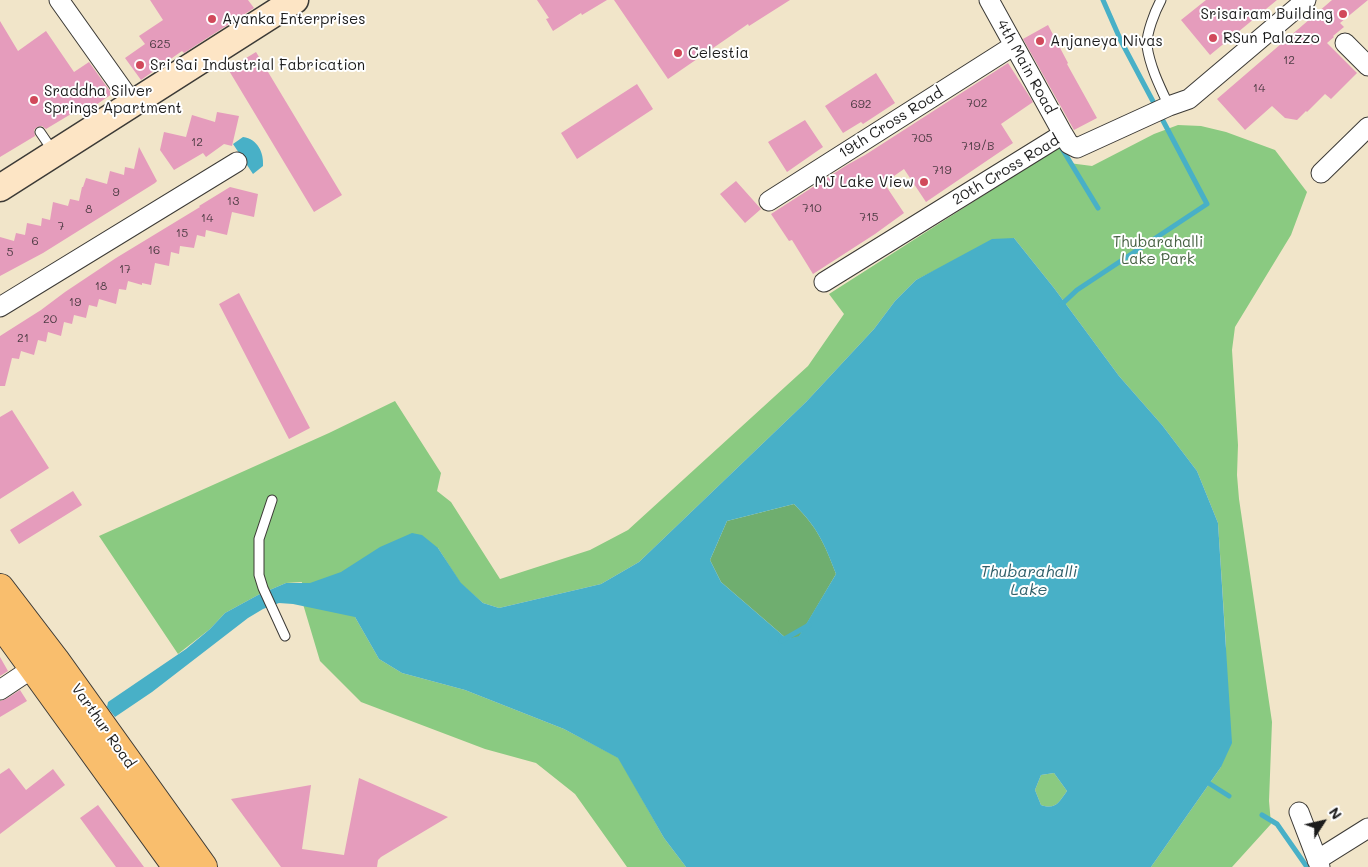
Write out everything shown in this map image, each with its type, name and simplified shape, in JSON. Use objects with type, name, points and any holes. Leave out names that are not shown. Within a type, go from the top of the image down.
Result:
[{"type":"main road","name":"Varthur Road","points":[[0,588],[42,661],[177,867]]},
{"type":"main road","name":"Varthur Road","points":[[2,630],[42,661],[203,867]]},
{"type":"street","points":[[59,0],[133,104]]},
{"type":"street","points":[[0,188],[295,0]]},
{"type":"street","name":"4th Main Road","points":[[989,0],[1063,134]]},
{"type":"street","name":"20th Cross Road","points":[[824,282],[1063,134],[1069,144],[1077,148],[1166,107],[1189,100],[1306,0]]},
{"type":"street","points":[[1345,44],[1368,66]]},
{"type":"street","name":"19th Cross Road","points":[[768,201],[1013,46]]},
{"type":"street","points":[[1321,172],[1368,127]]},
{"type":"street","points":[[0,307],[237,162]]},
{"type":"street","points":[[0,690],[42,661]]},
{"type":"street","points":[[1299,812],[1319,863],[1368,828]]},
{"type":"lane","points":[[1160,0],[1155,11],[1147,44],[1166,107]]},
{"type":"lane","points":[[40,132],[55,153]]},
{"type":"lane","points":[[272,500],[259,539],[259,575],[262,588],[285,636]]},
{"type":"green space","name":"Thubarahalli Lake Park","points":[[1178,125],[1201,126],[1226,132],[1275,150],[1307,192],[1291,235],[1235,327],[1232,350],[1238,445],[1237,475],[1239,499],[1272,722],[1269,801],[1271,824],[1232,867],[1151,867],[1221,767],[1226,646],[1218,523],[1197,471],[1162,425],[1119,376],[1054,288],[1014,238],[950,263],[916,280],[895,301],[874,329],[806,402],[639,562],[601,584],[499,608],[483,603],[461,584],[438,548],[355,617],[379,659],[402,673],[465,690],[564,729],[619,758],[664,838],[686,867],[627,867],[575,794],[536,763],[485,749],[361,702],[320,661],[300,594],[302,582],[286,583],[258,595],[225,613],[210,629],[178,654],[99,536],[329,433],[395,401],[441,473],[437,491],[451,502],[500,579],[590,550],[628,530],[808,366],[844,314],[829,294],[1059,147],[1069,163],[1092,166],[1154,134]]},
{"type":"green space","points":[[794,504],[820,536],[836,574],[799,637],[787,639],[721,582],[710,560],[727,521]]},
{"type":"green space","points":[[1054,773],[1067,791],[1054,806],[1041,805],[1035,790],[1041,775]]},
{"type":"water","points":[[243,137],[253,141],[261,152],[263,166],[253,174],[233,144]]},
{"type":"water","name":"Thubarahalli Lake","points":[[1014,238],[1054,288],[1119,376],[1162,425],[1197,471],[1218,523],[1232,743],[1221,767],[1151,867],[686,867],[664,838],[618,758],[564,729],[465,690],[402,673],[379,659],[355,617],[293,604],[279,603],[263,609],[248,618],[152,692],[115,717],[107,707],[108,702],[186,649],[210,629],[225,613],[258,595],[286,583],[310,583],[341,572],[380,547],[412,533],[422,535],[438,548],[461,583],[483,603],[499,608],[601,584],[639,562],[806,402],[874,329],[895,301],[916,280],[992,239]],"holes":[[[794,504],[820,536],[836,574],[799,636],[787,639],[721,582],[710,560],[727,521]],[[1054,773],[1067,791],[1054,806],[1041,805],[1035,790],[1041,775]]]},
{"type":"building","points":[[150,0],[248,0],[254,8],[184,53],[182,51],[141,80],[125,58],[145,44],[139,36],[163,20]]},
{"type":"building","points":[[537,0],[607,0],[582,15],[581,13],[553,31],[546,19],[549,18]]},
{"type":"building","name":"Celestia","points":[[614,0],[790,0],[749,26],[748,24],[668,79]]},
{"type":"building","name":"RSun Palazzo","points":[[1206,0],[1277,0],[1210,55],[1181,20]]},
{"type":"building","points":[[1332,0],[1368,0],[1340,23],[1344,27],[1327,43],[1357,73],[1331,99],[1325,94],[1297,120],[1285,118],[1272,106],[1245,130],[1217,99]]},
{"type":"building","points":[[0,21],[18,51],[46,31],[74,72],[89,62],[112,94],[84,113],[81,108],[46,129],[42,126],[37,127],[34,130],[35,136],[0,157]]},
{"type":"building","points":[[1048,25],[1097,118],[1074,130],[1023,39]]},
{"type":"building","points":[[256,52],[342,195],[314,212],[228,69]]},
{"type":"building","points":[[1008,63],[1033,102],[1001,124],[1013,143],[926,202],[904,169],[884,183],[904,213],[813,274],[792,240],[789,241],[771,214]]},
{"type":"building","points":[[876,73],[895,103],[863,124],[861,122],[843,133],[825,106]]},
{"type":"building","points":[[637,84],[653,109],[577,159],[561,133]]},
{"type":"building","points":[[217,112],[239,116],[232,146],[224,144],[206,157],[203,153],[174,170],[160,150],[164,132],[186,137],[192,115],[215,122]]},
{"type":"building","points":[[805,120],[823,147],[787,172],[768,142]]},
{"type":"building","points":[[139,147],[157,181],[155,183],[43,253],[0,276],[0,237],[14,241],[16,233],[25,235],[27,223],[41,226],[42,218],[50,220],[53,202],[68,206],[70,199],[79,201],[86,178],[107,184],[110,171],[124,175],[125,167],[134,169]]},
{"type":"building","points":[[736,181],[761,209],[745,223],[720,194]]},
{"type":"building","points":[[230,187],[258,194],[254,217],[232,212],[227,235],[206,230],[205,237],[197,235],[194,248],[180,246],[179,254],[171,252],[169,266],[155,263],[151,285],[142,283],[142,285],[128,281],[126,290],[119,289],[116,304],[99,299],[97,307],[89,305],[86,318],[74,315],[72,324],[64,322],[61,336],[48,332],[46,342],[38,340],[34,355],[21,351],[19,359],[12,358],[5,386],[0,386],[0,336],[116,258]]},
{"type":"building","points":[[239,293],[310,428],[289,439],[219,304]]},
{"type":"building","points":[[12,410],[49,468],[0,499],[0,417]]},
{"type":"building","points":[[73,491],[82,505],[19,544],[10,530]]},
{"type":"building","points":[[0,657],[8,671],[0,676]]},
{"type":"building","points":[[20,690],[27,701],[0,717],[0,701]]},
{"type":"building","points":[[9,768],[26,790],[53,769],[65,785],[0,834],[0,774]]},
{"type":"building","points":[[359,778],[448,817],[381,857],[378,860],[377,867],[281,867],[231,799],[311,785],[302,849],[344,855]]},
{"type":"building","points":[[98,805],[144,867],[116,867],[80,818]]},
{"type":"waterway","points":[[1103,0],[1121,41],[1156,107]]},
{"type":"waterway","points":[[1061,305],[1077,290],[1207,204],[1160,115]]},
{"type":"waterway","points":[[1061,147],[1098,208]]},
{"type":"waterway","points":[[781,641],[809,625]]},
{"type":"waterway","points":[[1210,784],[1229,796]]},
{"type":"waterway","points":[[1262,815],[1277,824],[1307,867]]},
{"type":"place","name":"Srisairam Building","points":[[1343,14]]},
{"type":"place","name":"Ayanka Enterprises","points":[[212,19]]},
{"type":"place","name":"RSun Palazzo","points":[[1213,38]]},
{"type":"place","name":"Anjaneya Nivas","points":[[1040,41]]},
{"type":"place","name":"Celestia","points":[[678,53]]},
{"type":"place","name":"Sri Sai Industrial Fabrication","points":[[140,65]]},
{"type":"place","name":"Sraddha Silver Springs Apartment","points":[[34,100]]},
{"type":"place","name":"MJ Lake View","points":[[924,182]]}]
